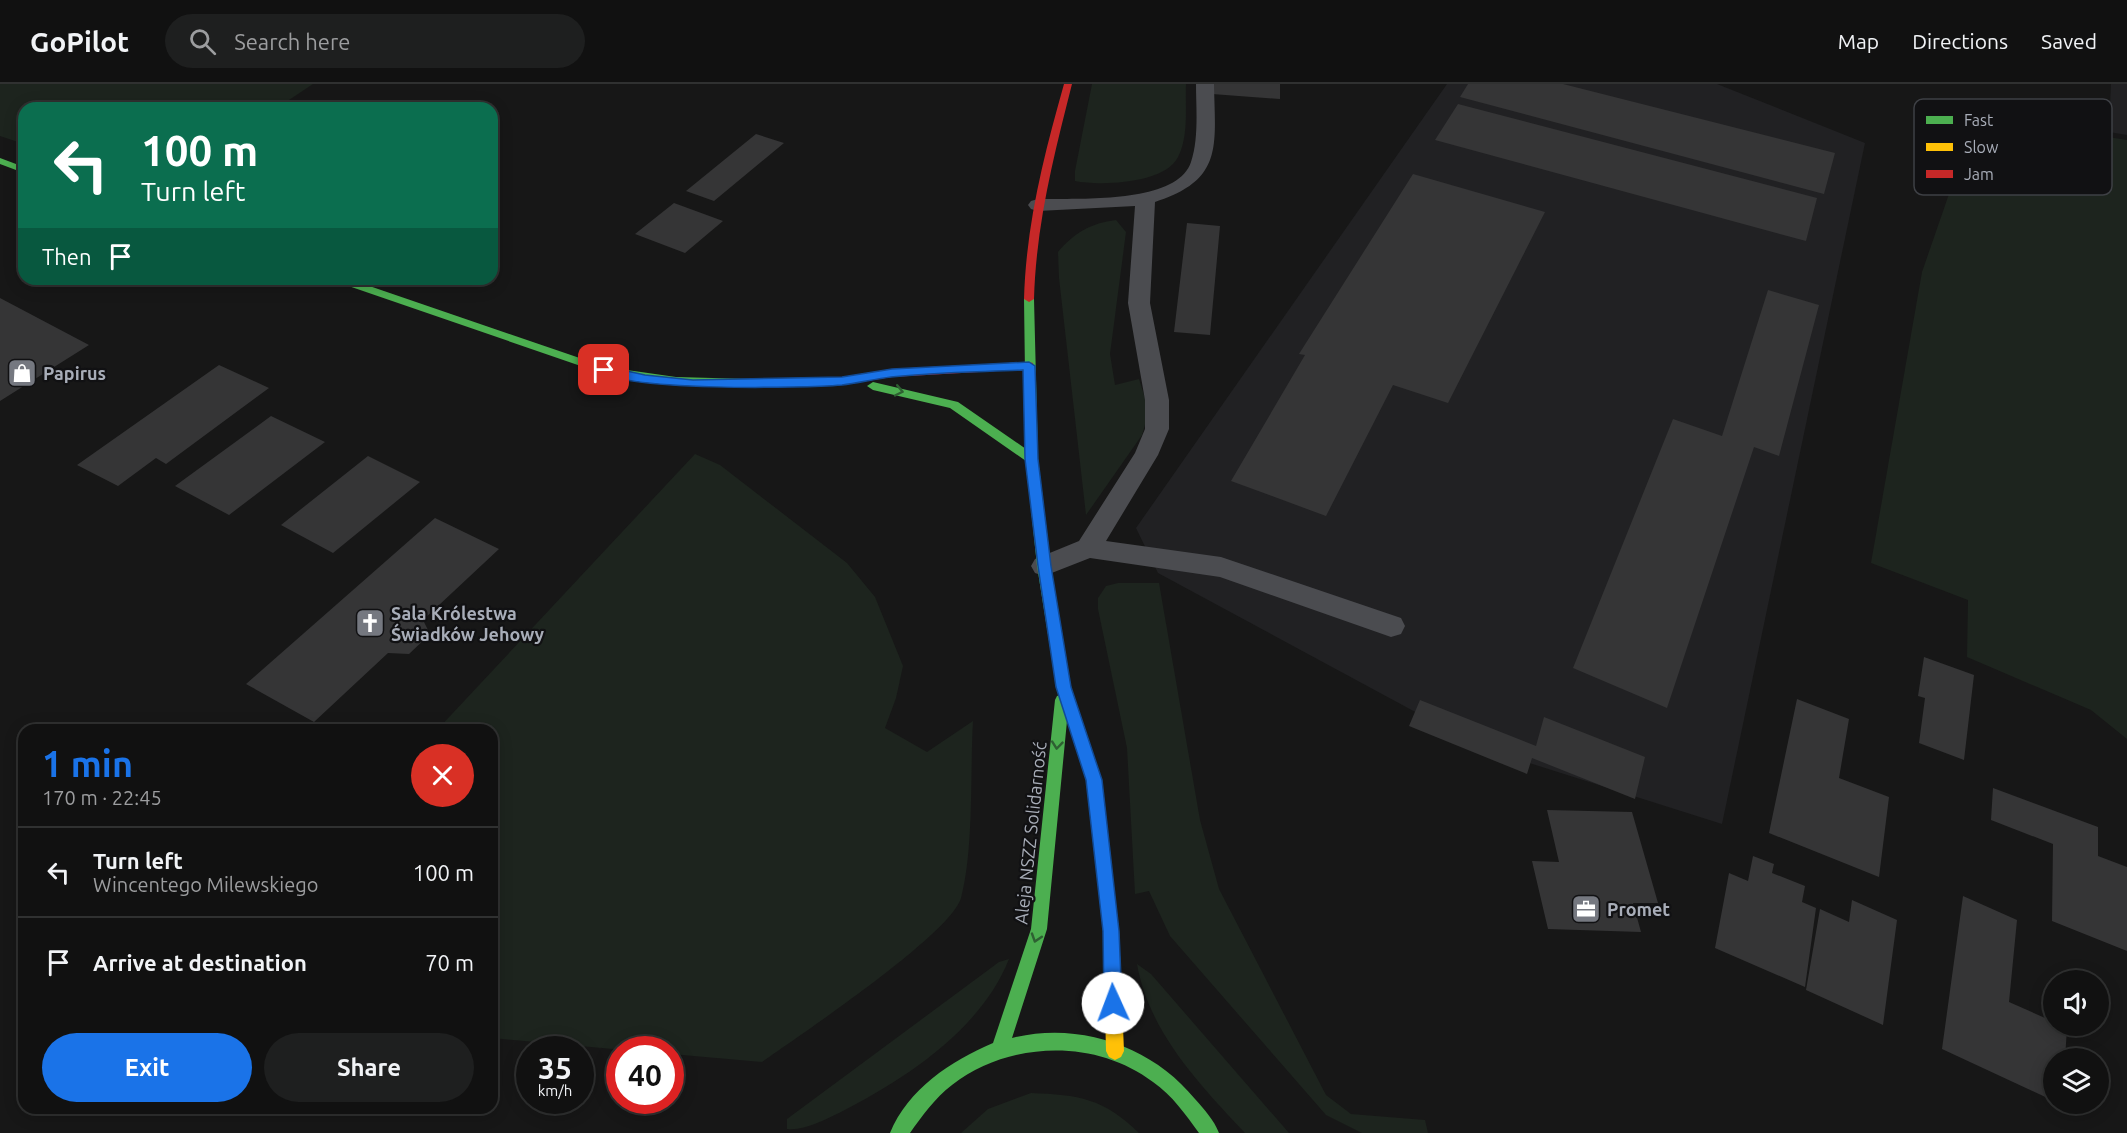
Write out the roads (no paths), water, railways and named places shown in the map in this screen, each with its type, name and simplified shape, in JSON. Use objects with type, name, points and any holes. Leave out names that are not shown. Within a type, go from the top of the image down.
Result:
[{"type":"street","name":"Aleja NSZZ Solidarność","points":[[1068,84],[1041,185],[1029,271],[1032,459],[1044,566],[1063,687],[1094,780],[1111,931],[1114,1051]]},
{"type":"street","points":[[0,161],[18,168]]},
{"type":"street","points":[[356,285],[604,370],[645,379],[693,384],[842,381],[892,373],[1029,366]]},
{"type":"street","points":[[842,381],[903,392],[954,405],[1032,459]]},
{"type":"street","name":"Aleja NSZZ Solidarność","points":[[1000,1049],[1039,929],[1063,687]]},
{"type":"street","points":[[899,1133],[914,1112],[953,1073],[1000,1049],[1038,1041],[1077,1041],[1114,1051],[1151,1070],[1184,1098],[1210,1133]]},
{"type":"lane","points":[[1038,205],[1145,199],[1158,196],[1185,181],[1200,165],[1205,84]]},
{"type":"lane","points":[[1088,548],[1146,455],[1157,429],[1157,400],[1139,303],[1145,237],[1145,199]]},
{"type":"lane","points":[[1044,566],[1088,548],[1221,567],[1391,626]]},
{"type":"place","name":"Papirus","points":[[22,373]]},
{"type":"place","name":"Sala Królestwa Świadków Jehowy","points":[[370,623]]},
{"type":"place","name":"Promet","points":[[1586,909]]}]
